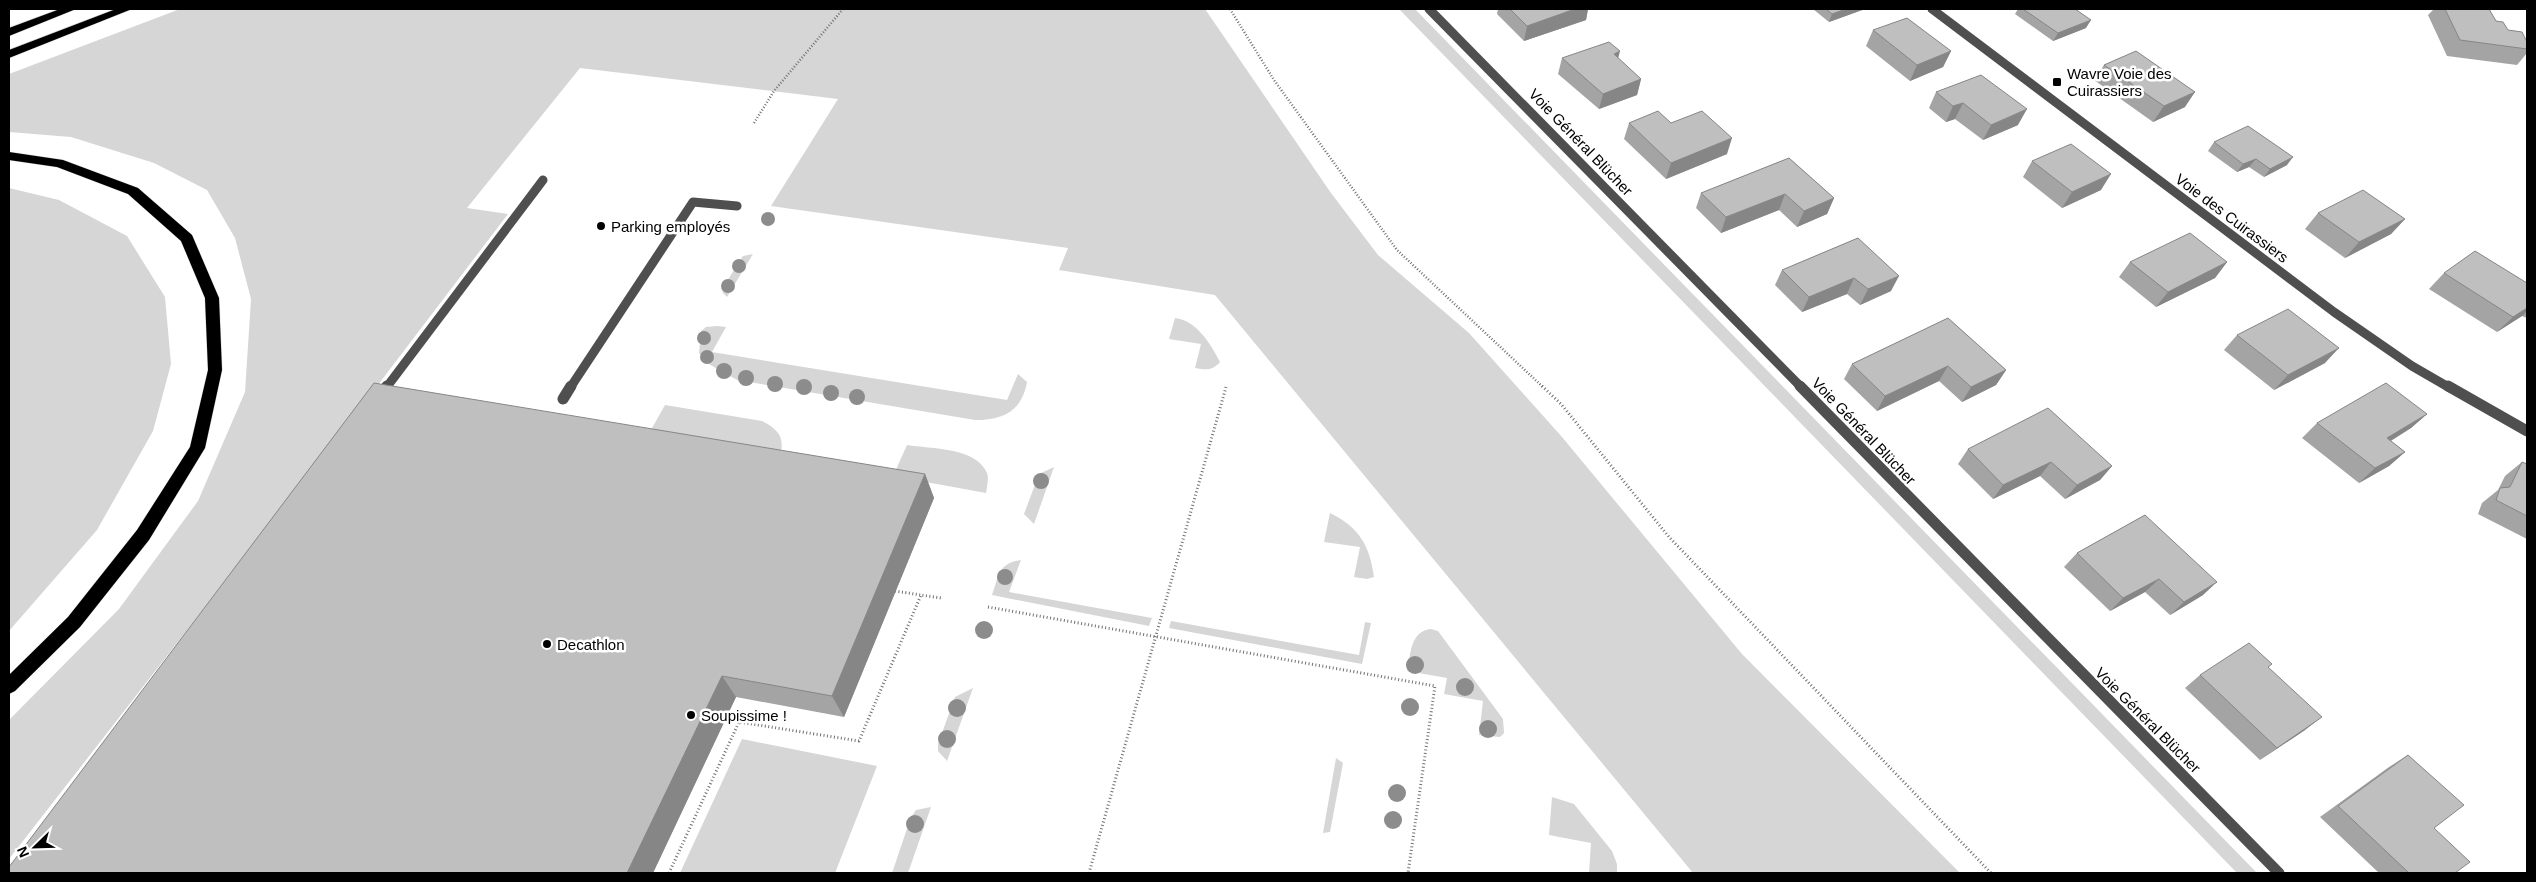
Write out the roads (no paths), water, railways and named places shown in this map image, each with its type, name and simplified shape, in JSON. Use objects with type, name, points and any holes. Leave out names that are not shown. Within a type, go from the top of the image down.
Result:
[{"type":"highway","points":[[9,32],[70,9]]},
{"type":"highway","points":[[9,54],[126,9]]},
{"type":"highway","points":[[9,156],[59,163],[133,191],[187,238],[212,298],[215,370],[197,448],[143,536],[74,622],[9,686]]},
{"type":"street","name":"Voie Général Blücher","points":[[1429,9],[2279,873]]},
{"type":"street","name":"Voie des Cuirassiers","points":[[1932,9],[2334,312],[2412,366],[2527,431]]},
{"type":"street","points":[[374,403],[543,180]]},
{"type":"street","points":[[564,399],[693,202],[737,206]]},
{"type":"place","name":"Wavre Voie des Cuirassiers","points":[[2057,82]]},
{"type":"place","name":"Parking employés","points":[[601,226]]},
{"type":"place","name":"Decathlon","points":[[547,644]]},
{"type":"place","name":"Soupissime !","points":[[691,715]]}]
